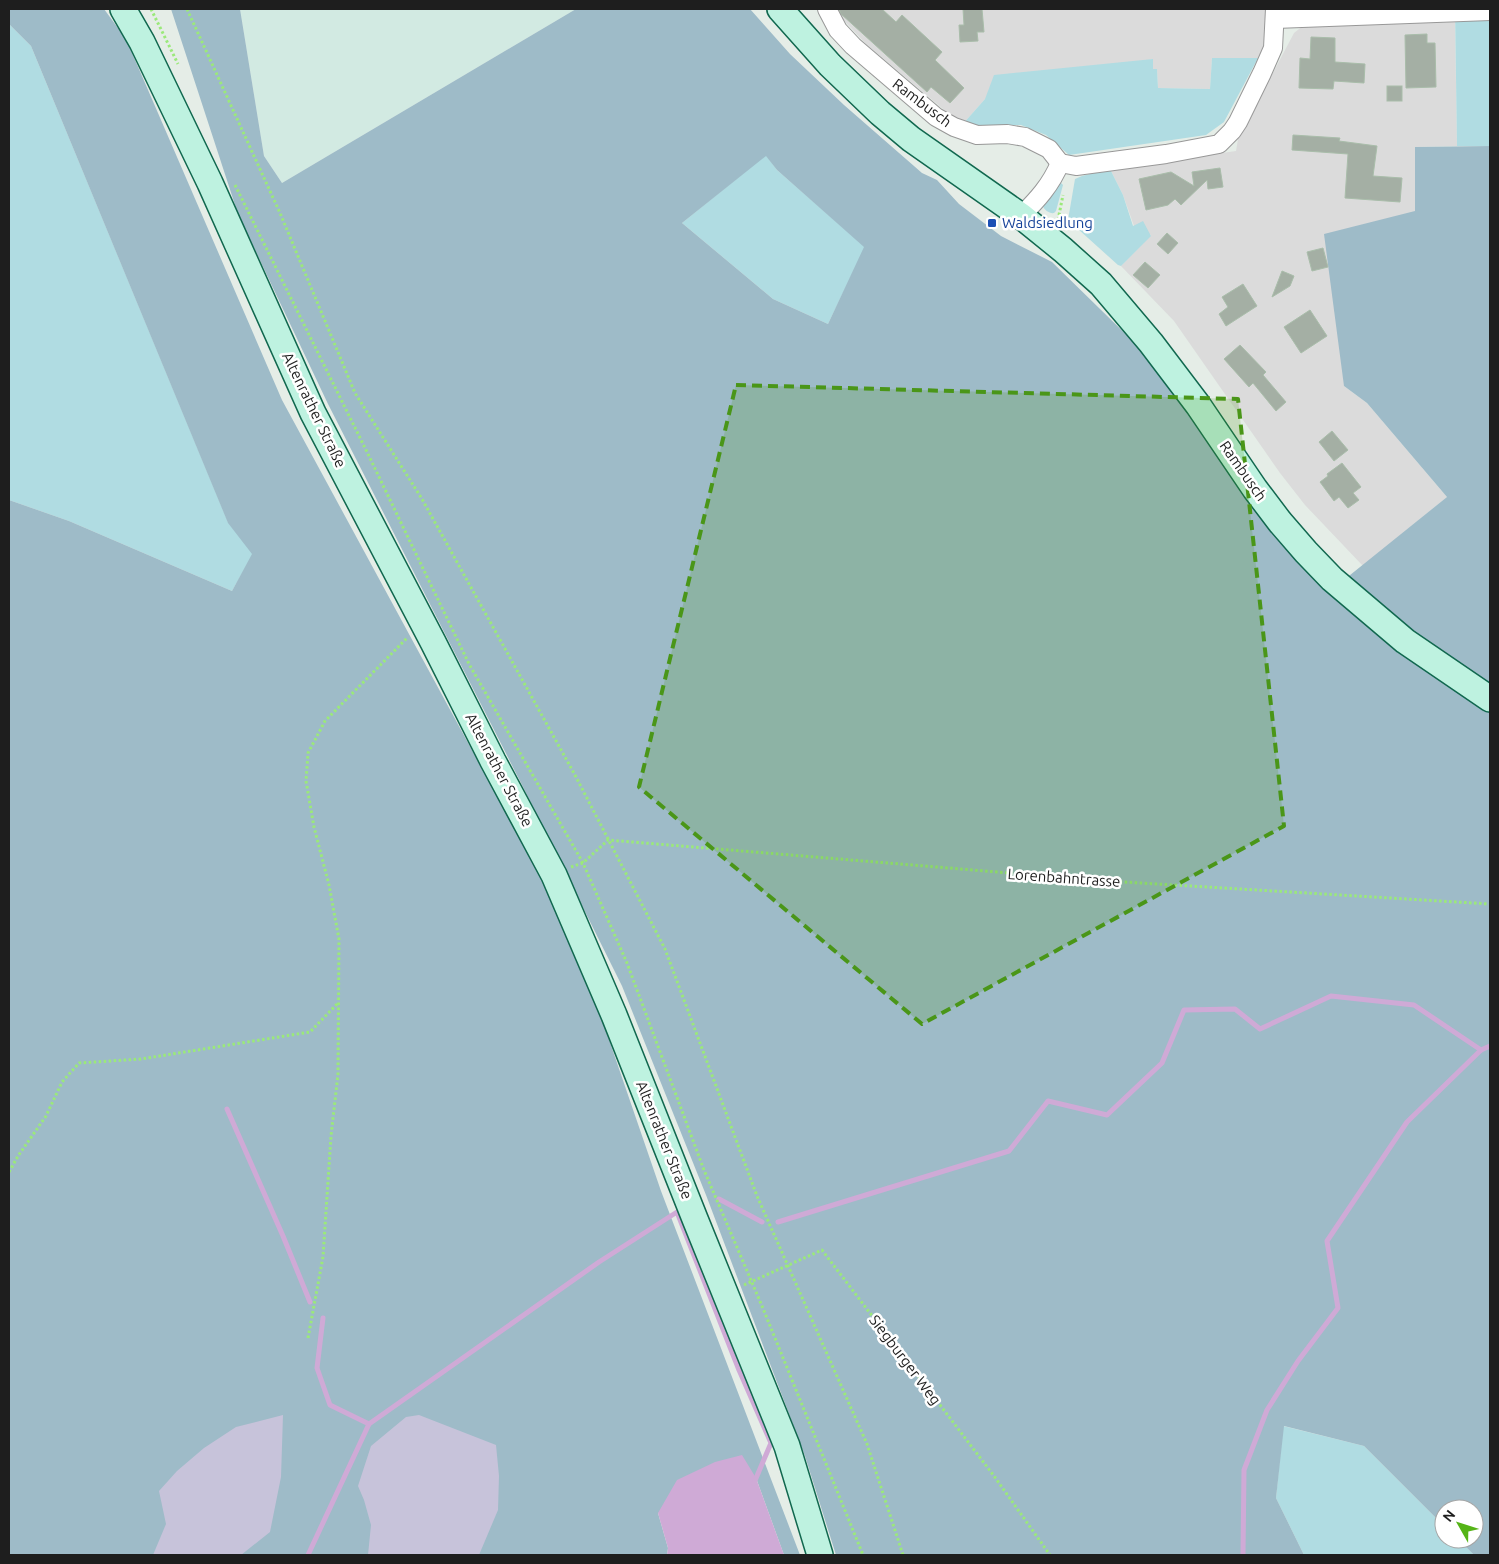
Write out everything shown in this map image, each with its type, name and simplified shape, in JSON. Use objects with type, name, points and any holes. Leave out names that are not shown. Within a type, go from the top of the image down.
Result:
[{"type":"street","name":"Altenrather Straße","points":[[123,9],[142,42],[210,183],[313,413],[554,875],[614,1015],[788,1446],[820,1555]]},
{"type":"street","name":"Rambusch","points":[[780,9],[830,65],[880,113],[918,145],[992,194],[1021,216],[1101,284],[1131,318],[1198,405],[1232,458],[1280,522],[1306,552],[1332,579],[1405,641],[1490,700]]},
{"type":"street","name":"Rambusch","points":[[827,9],[838,30],[853,46],[936,117],[976,136],[1007,134],[1025,137],[1049,149],[1068,165]]},
{"type":"street","points":[[1021,216],[1047,188],[1055,175],[1068,165],[1166,154],[1219,144],[1238,122],[1273,48],[1275,14],[1490,11]]},
{"type":"path","points":[[151,9],[180,70]]},
{"type":"path","points":[[187,9],[280,213],[355,393],[422,499],[575,775],[665,949],[757,1196],[867,1444],[904,1555]]},
{"type":"path","points":[[1057,223],[1068,165]]},
{"type":"path","points":[[235,184],[469,664],[582,863],[627,963],[704,1170],[864,1555]]},
{"type":"path","points":[[308,1338],[323,1257],[331,1136],[338,1074],[339,939],[329,885],[314,827],[307,790],[308,754],[325,721],[423,623]]},
{"type":"path","points":[[582,863],[608,840]]},
{"type":"path","name":"Lorenbahntrasse","points":[[608,840],[1107,882],[1490,904]]},
{"type":"path","points":[[9,1172],[46,1116],[62,1082],[79,1063],[141,1059],[310,1032],[338,1002]]},
{"type":"path","name":"Siegburger Weg","points":[[726,1294],[787,1264],[822,1250],[994,1476],[1050,1555]]},
{"type":"highlighted area","points":[[736,385],[1238,399],[1284,826],[922,1024],[639,787]]},
{"type":"shaded area","points":[[9,9],[104,9],[126,39],[282,400],[543,881],[605,1028],[661,1191],[800,1555],[784,1555],[756,1478],[658,1513],[668,1548],[667,1555],[9,1555],[9,500],[69,521],[232,591],[252,554],[228,523],[31,46],[9,24]]},
{"type":"shaded area","points":[[171,9],[240,9],[264,156],[282,183],[576,9],[750,9],[790,54],[844,105],[922,173],[937,180],[959,204],[1001,236],[1052,262],[1147,355],[1238,482],[1329,592],[1447,497],[1367,403],[1344,386],[1324,234],[1415,211],[1415,147],[1490,146],[1490,1555],[1474,1555],[1468,1549],[1484,1549],[1484,1499],[1434,1499],[1434,1516],[1364,1446],[1284,1426],[1276,1498],[1304,1555],[836,1555],[805,1456],[706,1195],[622,986],[328,404],[238,214]],"holes":[[[766,156],[777,170],[864,247],[828,324],[773,299],[682,223]]]},
{"type":"shaded area","points":[[240,9],[576,9],[282,183],[264,156]]},
{"type":"shaded area","points":[[836,9],[1265,9],[1265,31],[1263,49],[1258,58],[1212,58],[1210,89],[1158,88],[1157,70],[1153,70],[1153,59],[985,99],[962,125],[866,44],[838,14]]},
{"type":"shaded area","points":[[1455,9],[1490,9],[1490,146],[1457,146]]},
{"type":"shaded area","points":[[1455,22],[1457,146],[1415,147],[1415,211],[1344,386],[1367,403],[1447,497],[1363,566],[1305,505],[1280,473],[1174,321],[1121,266],[1151,235],[1134,226],[1123,195],[1110,169],[1236,151],[1238,139],[1294,33],[1304,25]]},
{"type":"shaded area","points":[[9,24],[31,46],[228,522],[253,554],[232,591],[69,521],[9,500]]},
{"type":"shaded area","points":[[1212,58],[1258,58],[1224,122],[1206,135],[1069,155],[1046,135],[1021,125],[962,125],[985,99],[994,75],[1153,59],[1153,69],[1157,69],[1158,88],[1210,89]]},
{"type":"shaded area","points":[[766,155],[777,170],[865,247],[828,324],[773,299],[682,223]]},
{"type":"shaded area","points":[[1110,169],[1123,195],[1133,226],[1143,221],[1151,236],[1121,266],[1068,220],[1075,179]]},
{"type":"shaded area","points":[[1061,183],[1063,185],[1056,211],[1054,213],[1049,212],[1043,206],[1045,201]]},
{"type":"shaded area","points":[[283,1415],[281,1477],[270,1532],[241,1555],[153,1555],[166,1524],[159,1491],[177,1471],[204,1448],[236,1427]]},
{"type":"shaded area","points":[[419,1415],[496,1445],[499,1476],[498,1510],[479,1555],[368,1555],[371,1525],[358,1486],[371,1446],[406,1417]]},
{"type":"shaded area","points":[[1283,1426],[1364,1446],[1434,1516],[1434,1549],[1468,1549],[1474,1555],[1304,1555],[1276,1498]]},
{"type":"shaded area","points":[[742,1455],[756,1478],[784,1555],[667,1555],[668,1548],[658,1513],[677,1480],[715,1462]]},
{"type":"building","points":[[839,9],[882,9],[896,22],[902,15],[942,52],[935,60],[964,88],[950,103],[931,87],[927,92],[841,14]]},
{"type":"building","points":[[963,9],[982,9],[984,32],[977,32],[978,41],[960,42],[959,25],[964,25]]},
{"type":"building","points":[[1427,34],[1427,43],[1435,43],[1436,87],[1406,88],[1405,35]]},
{"type":"building","points":[[1311,37],[1335,38],[1335,62],[1365,64],[1364,83],[1334,81],[1333,89],[1299,88],[1300,58],[1310,59]]},
{"type":"building","points":[[1387,86],[1402,86],[1402,101],[1387,101]]},
{"type":"building","points":[[1293,135],[1340,138],[1339,141],[1377,146],[1373,176],[1402,178],[1400,202],[1345,198],[1348,154],[1292,150]]},
{"type":"building","points":[[1220,168],[1223,187],[1208,189],[1207,180],[1181,205],[1175,199],[1168,205],[1146,210],[1139,179],[1171,172],[1194,186],[1192,172]]},
{"type":"building","points":[[1167,233],[1178,243],[1168,254],[1157,244]]},
{"type":"building","points":[[1323,248],[1328,267],[1312,271],[1307,252]]},
{"type":"building","points":[[1145,262],[1160,275],[1148,288],[1133,275]]},
{"type":"building","points":[[1282,271],[1294,276],[1290,286],[1272,297]]},
{"type":"building","points":[[1243,284],[1257,306],[1226,326],[1219,314],[1228,307],[1222,297]]},
{"type":"building","points":[[1310,310],[1327,336],[1301,353],[1284,327]]},
{"type":"building","points":[[1240,345],[1266,372],[1263,375],[1286,402],[1276,411],[1253,383],[1249,387],[1224,359]]},
{"type":"building","points":[[1332,431],[1348,450],[1334,461],[1319,442]]},
{"type":"building","points":[[1342,463],[1361,487],[1353,493],[1359,500],[1348,508],[1339,497],[1334,501],[1320,482]]},
{"type":"waterway","points":[[778,1222],[1009,1151],[1048,1101],[1107,1115],[1162,1063],[1184,1010],[1235,1009],[1260,1029],[1331,996],[1414,1005],[1481,1050]]},
{"type":"waterway","points":[[1243,1555],[1244,1470],[1267,1410],[1298,1361],[1338,1308],[1327,1241],[1407,1122],[1481,1050],[1490,1046]]},
{"type":"waterway","points":[[227,1109],[310,1302]]},
{"type":"waterway","points":[[719,1199],[762,1222]]},
{"type":"waterway","points":[[308,1555],[369,1424],[599,1262],[677,1212],[739,1370],[771,1443],[754,1483]]},
{"type":"waterway","points":[[323,1318],[317,1368],[330,1405],[369,1424]]},
{"type":"place","name":"Waldsiedlung","points":[[992,223]]}]
